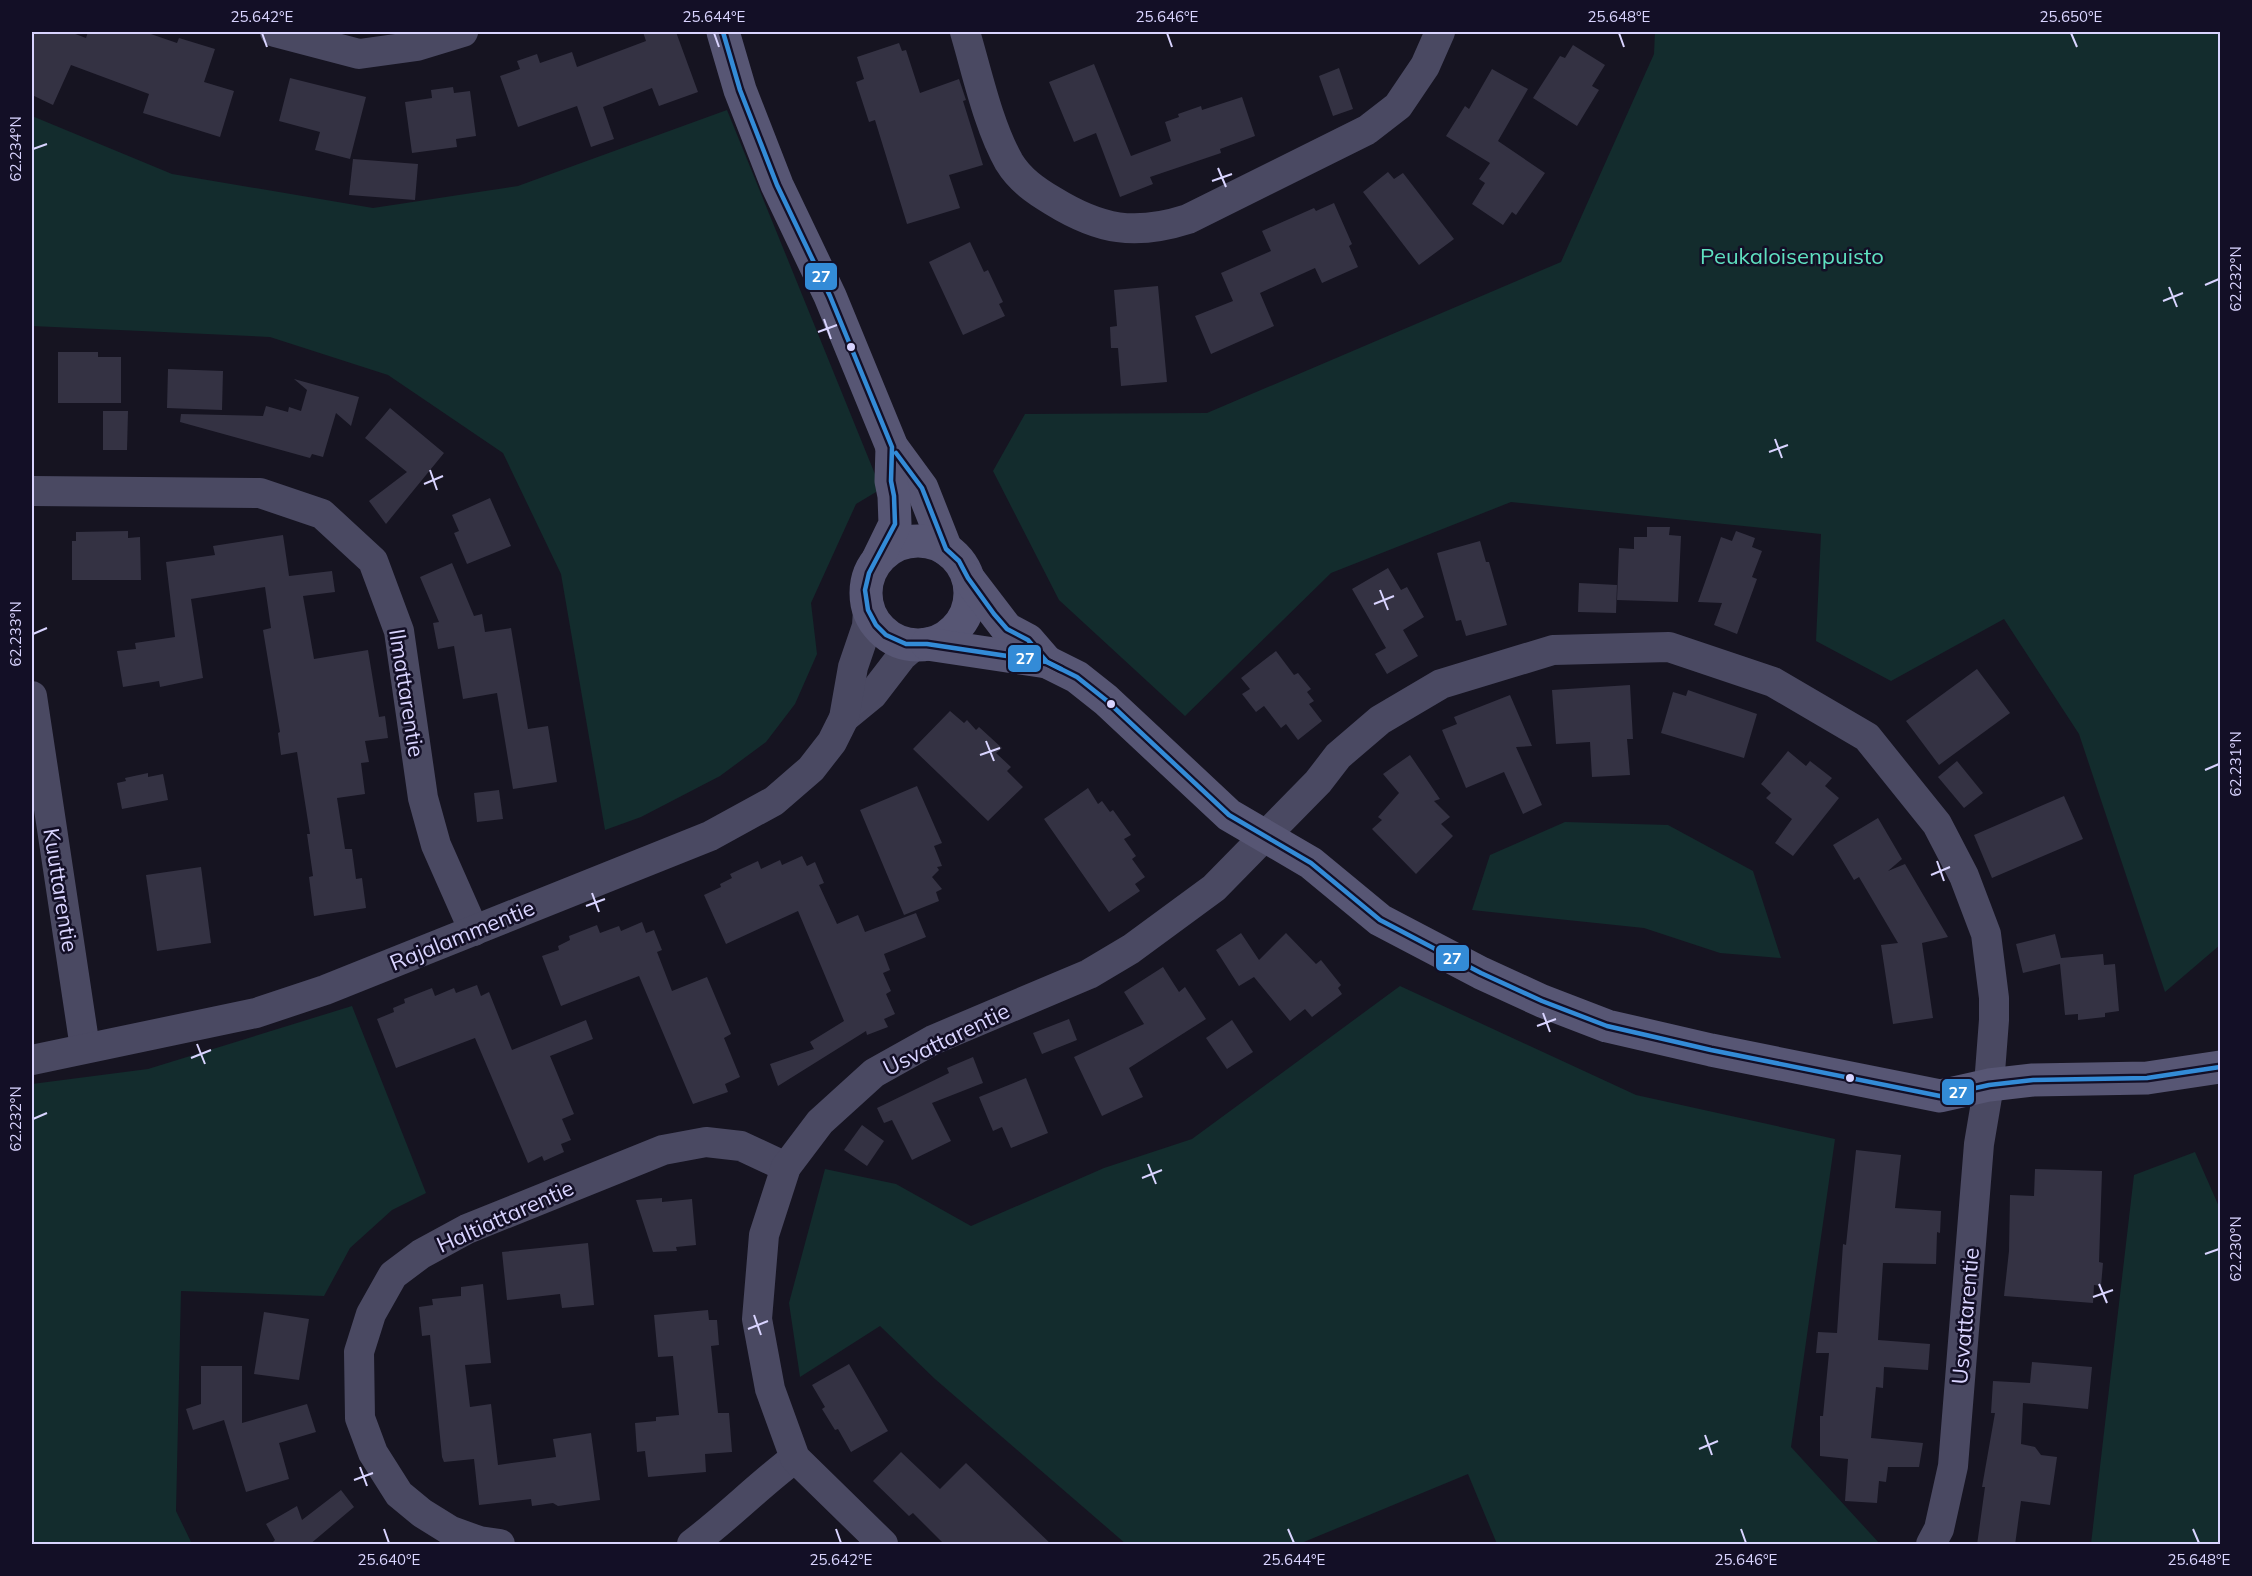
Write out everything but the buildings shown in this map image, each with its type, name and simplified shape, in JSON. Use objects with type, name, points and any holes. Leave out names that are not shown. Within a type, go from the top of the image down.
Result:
[{"type":"street","points":[[275,32],[359,54],[417,46],[463,32]]},
{"type":"street","points":[[723,32],[740,90],[777,185],[830,296],[892,447],[922,488],[946,549]]},
{"type":"street","points":[[964,32],[996,132],[1010,163],[1030,187],[1093,222],[1103,225],[1160,228],[1188,219],[1367,130],[1398,106],[1425,66],[1440,32]]},
{"type":"street","points":[[892,447],[891,481],[895,524],[869,573],[865,590],[868,610],[876,625],[886,635],[906,644],[922,644],[1047,662],[1077,677],[1106,700],[1229,815],[1311,863],[1380,920],[1480,973],[1542,1001],[1608,1026],[1711,1050],[1940,1096],[1989,1085],[2033,1080],[2147,1078],[2220,1067]]},
{"type":"street","name":"Ilmattarentie","points":[[32,491],[260,493],[322,514],[373,561],[399,631],[423,798],[436,845],[474,930]]},
{"type":"street","points":[[878,559],[895,546],[913,541],[933,543],[946,549],[959,561],[968,578],[1007,629],[1029,640],[1047,662]]},
{"type":"street","points":[[922,644],[943,639],[956,628],[966,614],[970,600],[968,578]]},
{"type":"street","name":"Rajalammentie","points":[[32,1060],[256,1013],[325,990],[710,836],[774,801],[811,769],[832,742],[844,718],[853,667],[867,626],[868,610]]},
{"type":"street","name":"Rajalammentie","points":[[844,718],[872,695],[902,656],[922,644]]},
{"type":"street","name":"Usvattarentie","points":[[883,1545],[795,1458],[770,1389],[757,1319],[764,1235],[786,1167],[820,1122],[874,1073],[933,1040],[1089,974],[1131,949],[1214,888],[1318,782],[1338,756],[1380,720],[1441,684],[1553,650],[1669,647],[1773,682],[1867,737],[1937,824],[1964,876],[1986,934],[1994,1009],[1989,1085],[1979,1144],[1953,1466],[1939,1529],[1931,1545]]},
{"type":"street","name":"Kuuttarentie","points":[[32,696],[85,1048]]},
{"type":"street","name":"Haltiattarentie","points":[[500,1545],[479,1541],[451,1531],[422,1513],[399,1494],[373,1453],[360,1418],[359,1352],[371,1314],[393,1275],[421,1254],[467,1229],[663,1150],[706,1142],[741,1146],[786,1167]]},
{"type":"street","points":[[692,1545],[722,1522],[765,1480],[795,1458]]},
{"type":"green space","name":"Peukaloisenpuisto","points":[[1655,32],[2220,32],[2220,945],[2165,992],[2079,734],[2004,619],[1891,681],[1816,641],[1821,534],[1511,502],[1331,573],[1185,716],[1059,600],[993,471],[1025,414],[1207,413],[1561,262],[1654,54]]},
{"type":"green space","points":[[727,110],[881,489],[856,504],[811,603],[817,654],[795,704],[766,742],[720,776],[641,817],[605,830],[561,574],[503,453],[388,375],[270,337],[32,326],[32,116],[172,174],[373,208],[518,186]]},
{"type":"green space","points":[[1565,822],[1668,825],[1753,871],[1781,958],[1720,953],[1644,928],[1472,910],[1490,855]]},
{"type":"green space","points":[[1400,986],[1636,1095],[1835,1139],[1791,1447],[1880,1544],[1497,1544],[1468,1474],[1299,1544],[1126,1544],[935,1379],[880,1326],[800,1377],[789,1303],[825,1169],[896,1184],[971,1226],[1104,1168],[1192,1139]]},
{"type":"green space","points":[[352,1006],[426,1193],[392,1210],[350,1248],[324,1296],[181,1291],[176,1511],[192,1544],[32,1544],[32,1084],[148,1069]]},
{"type":"green space","points":[[2195,1152],[2220,1209],[2220,1544],[2091,1544],[2134,1175]]},
{"type":"transit line","name":"27","points":[[723,32],[740,90],[777,185],[830,296],[892,447],[891,481],[895,524],[869,573],[865,590],[868,610],[876,625],[886,635],[906,644],[927,644],[1047,662],[1077,677],[1106,700],[1229,815],[1311,863],[1380,920],[1481,973],[1542,1001],[1607,1026],[1711,1050],[1940,1096],[1989,1085],[2033,1080],[2147,1078],[2220,1067]]},
{"type":"transit line","name":"27","points":[[896,453],[922,488],[946,549],[959,561],[968,578],[994,614],[1007,629],[1028,640],[1047,662],[1061,669]]}]
